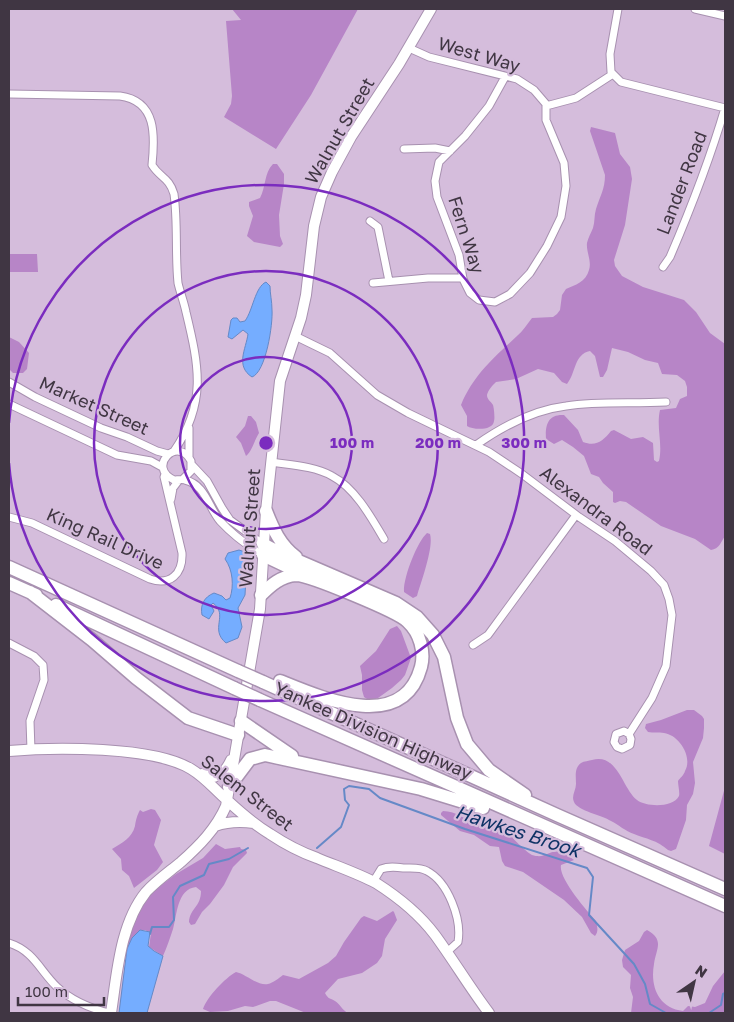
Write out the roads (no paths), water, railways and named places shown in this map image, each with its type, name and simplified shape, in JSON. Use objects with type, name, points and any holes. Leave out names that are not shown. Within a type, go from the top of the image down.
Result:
[{"type":"highway","points":[[266,511],[281,542],[302,561]]},
{"type":"highway","points":[[263,550],[280,553],[302,561],[396,603],[417,617],[433,635],[444,657],[457,718],[467,744],[489,770],[557,815]]},
{"type":"highway","points":[[9,566],[242,673],[349,705],[371,707],[391,702],[406,693],[418,678],[423,659],[420,641],[408,621],[388,609],[312,578],[263,550]]},
{"type":"highway","points":[[261,596],[270,585],[287,577],[296,575],[312,578]]},
{"type":"highway","name":"Yankee Division Highway","points":[[9,583],[260,700],[725,906]]},
{"type":"highway","points":[[30,592],[92,640],[180,713],[188,718],[238,735]]},
{"type":"highway","name":"Yankee Division Highway","points":[[262,678],[557,815],[725,889]]},
{"type":"highway","points":[[241,721],[289,755],[307,764]]},
{"type":"highway","points":[[229,787],[245,763],[256,756],[274,756],[421,789],[553,830]]},
{"type":"main road","name":"Walnut Street","points":[[110,1013],[125,933],[133,913],[146,893],[202,842],[216,826],[227,801],[252,660],[261,596],[266,511],[280,381],[306,295],[314,226],[321,197],[351,137],[409,48],[430,9]]},
{"type":"main road","name":"Salem Street","points":[[9,751],[82,750],[152,755],[191,769],[206,780],[227,801],[268,833],[293,848],[373,882],[397,897],[435,934],[472,992],[489,1013]]},
{"type":"main road","points":[[191,769],[214,778],[228,767],[235,753]]},
{"type":"main road","points":[[216,826],[226,822],[238,821],[255,823]]},
{"type":"street","points":[[618,9],[610,54],[611,72],[621,82],[725,108]]},
{"type":"street","points":[[694,9],[725,16]]},
{"type":"street","name":"West Way","points":[[409,48],[429,57],[517,79],[534,90],[546,106]]},
{"type":"street","points":[[546,106],[576,98],[613,74]]},
{"type":"street","name":"Fern Way","points":[[505,77],[489,106],[465,136],[439,162],[435,181],[437,197],[459,255],[463,278],[470,293],[479,300],[495,302],[510,294],[530,273],[547,246],[561,217],[566,186],[564,163],[546,120],[546,106]]},
{"type":"street","points":[[9,94],[129,97],[136,100],[148,111],[154,146],[152,165],[155,170],[169,181],[174,194],[179,284],[197,360],[196,408],[189,426],[164,460],[164,470]]},
{"type":"street","name":"Lander Road","points":[[663,267],[670,258],[712,153],[725,108]]},
{"type":"street","points":[[404,149],[435,148],[450,151]]},
{"type":"street","points":[[370,221],[378,227],[389,281]]},
{"type":"street","points":[[373,283],[463,278]]},
{"type":"street","name":"Alexandra Road","points":[[295,336],[330,353],[377,395],[408,413],[489,452],[522,474],[615,542],[664,584],[672,615],[666,666],[652,698],[629,734]]},
{"type":"street","name":"Market Street","points":[[9,382],[41,400],[101,428],[128,437],[157,451],[183,452],[207,481],[230,520],[263,550]]},
{"type":"street","points":[[476,446],[500,429],[536,412],[566,406],[666,402]]},
{"type":"street","name":"Market Street","points":[[9,404],[117,455],[151,461],[164,470],[168,478],[196,485],[204,493],[218,518],[232,534],[263,550]]},
{"type":"street","points":[[182,480],[191,471],[189,426]]},
{"type":"street","points":[[271,462],[315,470],[333,476],[353,493],[384,539]]},
{"type":"street","name":"King Rail Drive","points":[[9,517],[32,523],[159,582],[169,580],[180,572],[183,563],[164,478],[164,470]]},
{"type":"street","name":"King Rail Drive","points":[[171,507],[171,492],[182,480]]},
{"type":"street","points":[[474,645],[488,635],[576,515]]},
{"type":"street","points":[[9,643],[34,656],[43,665],[44,680],[30,721],[31,750]]},
{"type":"street","points":[[373,882],[382,869],[390,867],[426,870],[437,878],[445,887],[456,913],[458,942],[447,952]]},
{"type":"street","points":[[9,943],[32,957],[56,986],[80,1004],[110,1013]]},
{"type":"water","points":[[266,282],[270,286],[272,307],[270,336],[265,357],[257,373],[252,377],[247,373],[243,363],[248,334],[243,330],[232,339],[228,337],[231,320],[237,318],[240,322],[245,321],[259,289]]},
{"type":"water","points":[[239,550],[245,552],[247,559],[245,595],[238,608],[242,627],[238,638],[226,643],[219,633],[220,617],[217,608],[213,603],[211,605],[214,611],[209,619],[202,615],[202,608],[205,599],[214,593],[226,600],[230,598],[232,578],[230,568],[225,559],[228,553]]},
{"type":"water","points":[[140,930],[150,932],[148,946],[163,956],[147,1013],[119,1013],[127,949],[132,938]]},
{"type":"waterway","name":"Hawkes Brook","points":[[317,848],[341,827],[349,805],[345,800],[344,789],[349,786],[369,789],[380,798],[465,829],[587,868],[593,877],[589,915],[634,964],[645,984],[650,1004],[666,1013]]},
{"type":"waterway","name":"Hawkes Brook","points":[[150,934],[152,927],[169,927],[174,920],[173,897],[180,886],[204,875],[209,864],[229,859],[248,848]]},
{"type":"waterway","name":"Hawkes Brook","points":[[709,1013],[721,1005],[723,994],[725,993]]}]
